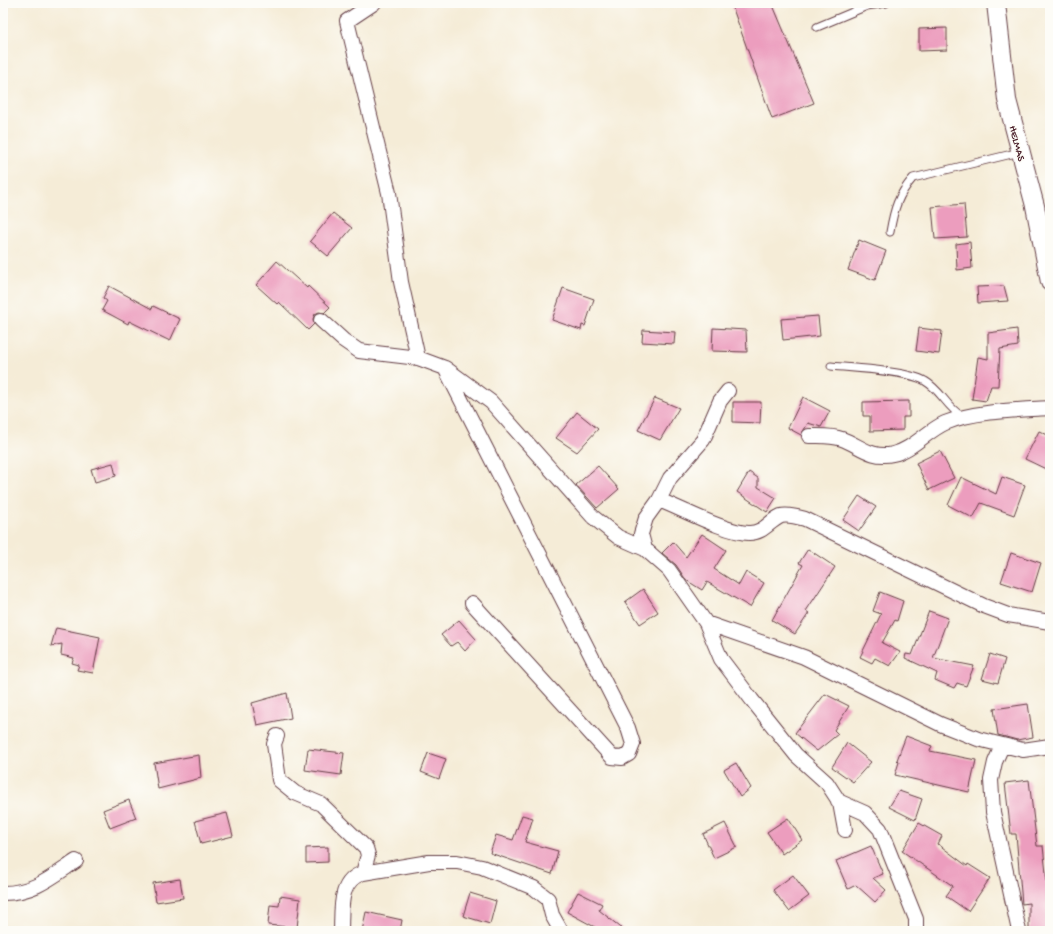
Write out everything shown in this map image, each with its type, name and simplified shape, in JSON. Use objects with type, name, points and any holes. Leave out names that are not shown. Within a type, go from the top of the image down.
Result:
[{"type":"street","points":[[374,3],[347,21],[389,193],[401,282],[418,358]]},
{"type":"street","name":"HELMAS","points":[[996,3],[1007,100],[1035,206],[1050,282]]},
{"type":"street","points":[[321,320],[343,340],[359,351],[418,358],[445,368],[491,402],[594,517],[618,537],[646,549],[669,570],[706,624],[721,659],[796,754],[827,783],[838,801],[845,830]]},
{"type":"street","points":[[445,368],[628,728],[633,744],[629,754],[622,758],[612,757],[472,603]]},
{"type":"street","points":[[646,549],[641,534],[646,518],[660,500],[670,478],[703,440],[720,401],[728,391]]},
{"type":"street","points":[[809,436],[829,436],[842,439],[860,449],[878,454],[893,454],[945,423],[963,417],[1050,408]]},
{"type":"street","points":[[660,500],[736,532],[750,533],[763,530],[781,516],[794,516],[805,519],[984,606],[1008,615],[1050,622]]},
{"type":"street","points":[[706,624],[804,657],[940,724],[978,739],[1022,750],[1050,746]]},
{"type":"street","points":[[277,736],[274,744],[279,780],[295,793],[321,804],[366,848],[368,855],[363,873]]},
{"type":"street","points":[[1002,746],[995,762],[991,780],[993,812],[1019,931]]},
{"type":"street","points":[[838,801],[865,813],[880,829],[916,919],[916,931]]},
{"type":"street","points":[[3,893],[38,887],[76,861]]},
{"type":"street","points":[[341,931],[344,892],[347,883],[354,876],[363,873],[429,862],[457,862],[482,867],[534,888],[548,899],[552,915],[560,931]]},
{"type":"lane","points":[[817,27],[867,6],[886,3]]},
{"type":"lane","points":[[890,232],[893,213],[902,191],[913,178],[1021,152]]},
{"type":"lane","points":[[831,366],[885,372],[924,380],[939,391],[952,411],[963,417]]},
{"type":"building","points":[[731,3],[772,3],[814,103],[772,119]]},
{"type":"building","points":[[947,28],[947,50],[919,51],[919,29]]},
{"type":"building","points":[[964,204],[967,237],[935,239],[932,207]]},
{"type":"building","points":[[333,213],[352,228],[328,256],[310,241]]},
{"type":"building","points":[[859,240],[886,251],[875,280],[848,270]]},
{"type":"building","points":[[970,242],[972,268],[957,270],[956,244]]},
{"type":"building","points":[[277,261],[307,288],[308,286],[330,307],[324,313],[319,312],[315,314],[313,319],[314,324],[308,330],[279,302],[277,304],[256,285]]},
{"type":"building","points":[[109,286],[152,309],[153,306],[180,319],[170,341],[129,321],[128,324],[102,310],[107,301],[103,298]]},
{"type":"building","points":[[1004,286],[1008,301],[978,303],[977,287]]},
{"type":"building","points":[[563,288],[594,299],[585,326],[582,325],[581,330],[552,320]]},
{"type":"building","points":[[818,316],[820,336],[783,340],[781,319]]},
{"type":"building","points":[[713,328],[746,330],[747,352],[712,351]]},
{"type":"building","points":[[919,328],[942,331],[939,354],[916,351]]},
{"type":"building","points":[[1017,329],[1018,346],[1000,349],[998,386],[991,386],[986,401],[972,399],[978,357],[988,359],[988,333]]},
{"type":"building","points":[[643,330],[675,332],[674,344],[642,342]]},
{"type":"building","points":[[803,397],[830,411],[821,427],[808,423],[801,435],[788,428]]},
{"type":"building","points":[[655,398],[679,408],[660,440],[638,430]]},
{"type":"building","points":[[909,401],[909,417],[903,417],[903,430],[870,431],[870,416],[863,416],[863,402]]},
{"type":"building","points":[[733,402],[761,402],[760,423],[733,422]]},
{"type":"building","points":[[577,412],[598,429],[577,452],[556,438]]},
{"type":"building","points":[[1039,431],[1050,436],[1050,471],[1025,459]]},
{"type":"building","points":[[940,451],[954,478],[929,490],[916,463]]},
{"type":"building","points":[[113,463],[116,476],[95,482],[91,469]]},
{"type":"building","points":[[598,466],[619,489],[597,508],[576,485]]},
{"type":"building","points":[[749,472],[758,478],[758,487],[776,498],[767,512],[737,492]]},
{"type":"building","points":[[961,477],[996,494],[1002,477],[1025,485],[1014,515],[981,503],[973,518],[948,505]]},
{"type":"building","points":[[859,496],[876,507],[859,531],[843,520]]},
{"type":"building","points":[[702,534],[726,550],[714,569],[739,585],[746,572],[764,583],[750,607],[707,582],[702,590],[686,580],[676,565],[662,553],[673,542],[686,557]]},
{"type":"building","points":[[808,549],[835,567],[806,611],[809,613],[795,634],[772,620],[803,565],[799,563]]},
{"type":"building","points":[[1011,553],[1041,563],[1032,592],[1001,582]]},
{"type":"building","points":[[643,589],[658,612],[640,624],[625,602]]},
{"type":"building","points":[[880,592],[903,601],[897,621],[895,620],[882,643],[900,652],[890,666],[875,658],[872,663],[860,657],[881,614],[873,611]]},
{"type":"building","points":[[929,611],[948,618],[933,658],[974,666],[966,686],[957,683],[954,688],[935,680],[937,673],[905,658],[906,654],[912,655]]},
{"type":"building","points":[[459,620],[476,639],[465,651],[457,642],[451,646],[441,635]]},
{"type":"building","points":[[56,628],[100,637],[93,673],[77,670],[79,665],[72,663],[74,658],[61,655],[62,644],[51,646]]},
{"type":"building","points":[[990,654],[1005,659],[998,683],[982,679]]},
{"type":"building","points":[[287,693],[291,718],[257,725],[252,703]]},
{"type":"building","points":[[825,694],[849,706],[834,730],[838,734],[817,751],[795,733]]},
{"type":"building","points":[[1028,704],[1033,737],[1017,740],[998,735],[994,709]]},
{"type":"building","points":[[906,736],[932,746],[930,751],[976,760],[969,792],[895,775],[899,762],[897,760]]},
{"type":"building","points":[[847,743],[871,762],[853,782],[832,767]]},
{"type":"building","points":[[308,749],[344,753],[341,775],[305,770]]},
{"type":"building","points":[[428,753],[446,759],[439,779],[421,772]]},
{"type":"building","points":[[199,755],[201,778],[158,789],[154,763]]},
{"type":"building","points":[[736,763],[751,788],[740,797],[724,770]]},
{"type":"building","points":[[1029,780],[1037,846],[1043,846],[1050,910],[1050,931],[1029,931],[1029,903],[1022,904],[1016,834],[1011,834],[1005,783]]},
{"type":"building","points":[[899,791],[922,799],[915,820],[889,807]]},
{"type":"building","points":[[129,800],[136,818],[110,828],[103,810]]},
{"type":"building","points":[[227,813],[233,836],[201,844],[195,821]]},
{"type":"building","points":[[522,815],[533,818],[525,842],[558,851],[552,874],[490,853],[496,835],[513,840]]},
{"type":"building","points":[[788,818],[802,840],[782,854],[767,832]]},
{"type":"building","points":[[725,823],[737,847],[714,858],[703,834]]},
{"type":"building","points":[[919,823],[942,836],[938,844],[967,866],[968,864],[990,878],[968,911],[946,896],[953,886],[902,851]]},
{"type":"building","points":[[871,846],[883,874],[873,878],[886,890],[875,902],[856,885],[848,889],[836,861]]},
{"type":"building","points":[[328,847],[328,862],[306,863],[306,848]]},
{"type":"building","points":[[793,875],[809,896],[789,911],[773,890]]},
{"type":"building","points":[[180,879],[183,898],[156,902],[153,883]]},
{"type":"building","points":[[578,892],[602,904],[599,910],[625,931],[602,931],[567,912]]},
{"type":"building","points":[[470,893],[496,901],[490,924],[463,916]]},
{"type":"building","points":[[280,896],[300,899],[297,928],[268,925],[270,905],[279,906]]},
{"type":"building","points":[[366,912],[402,920],[400,931],[362,931]]}]
